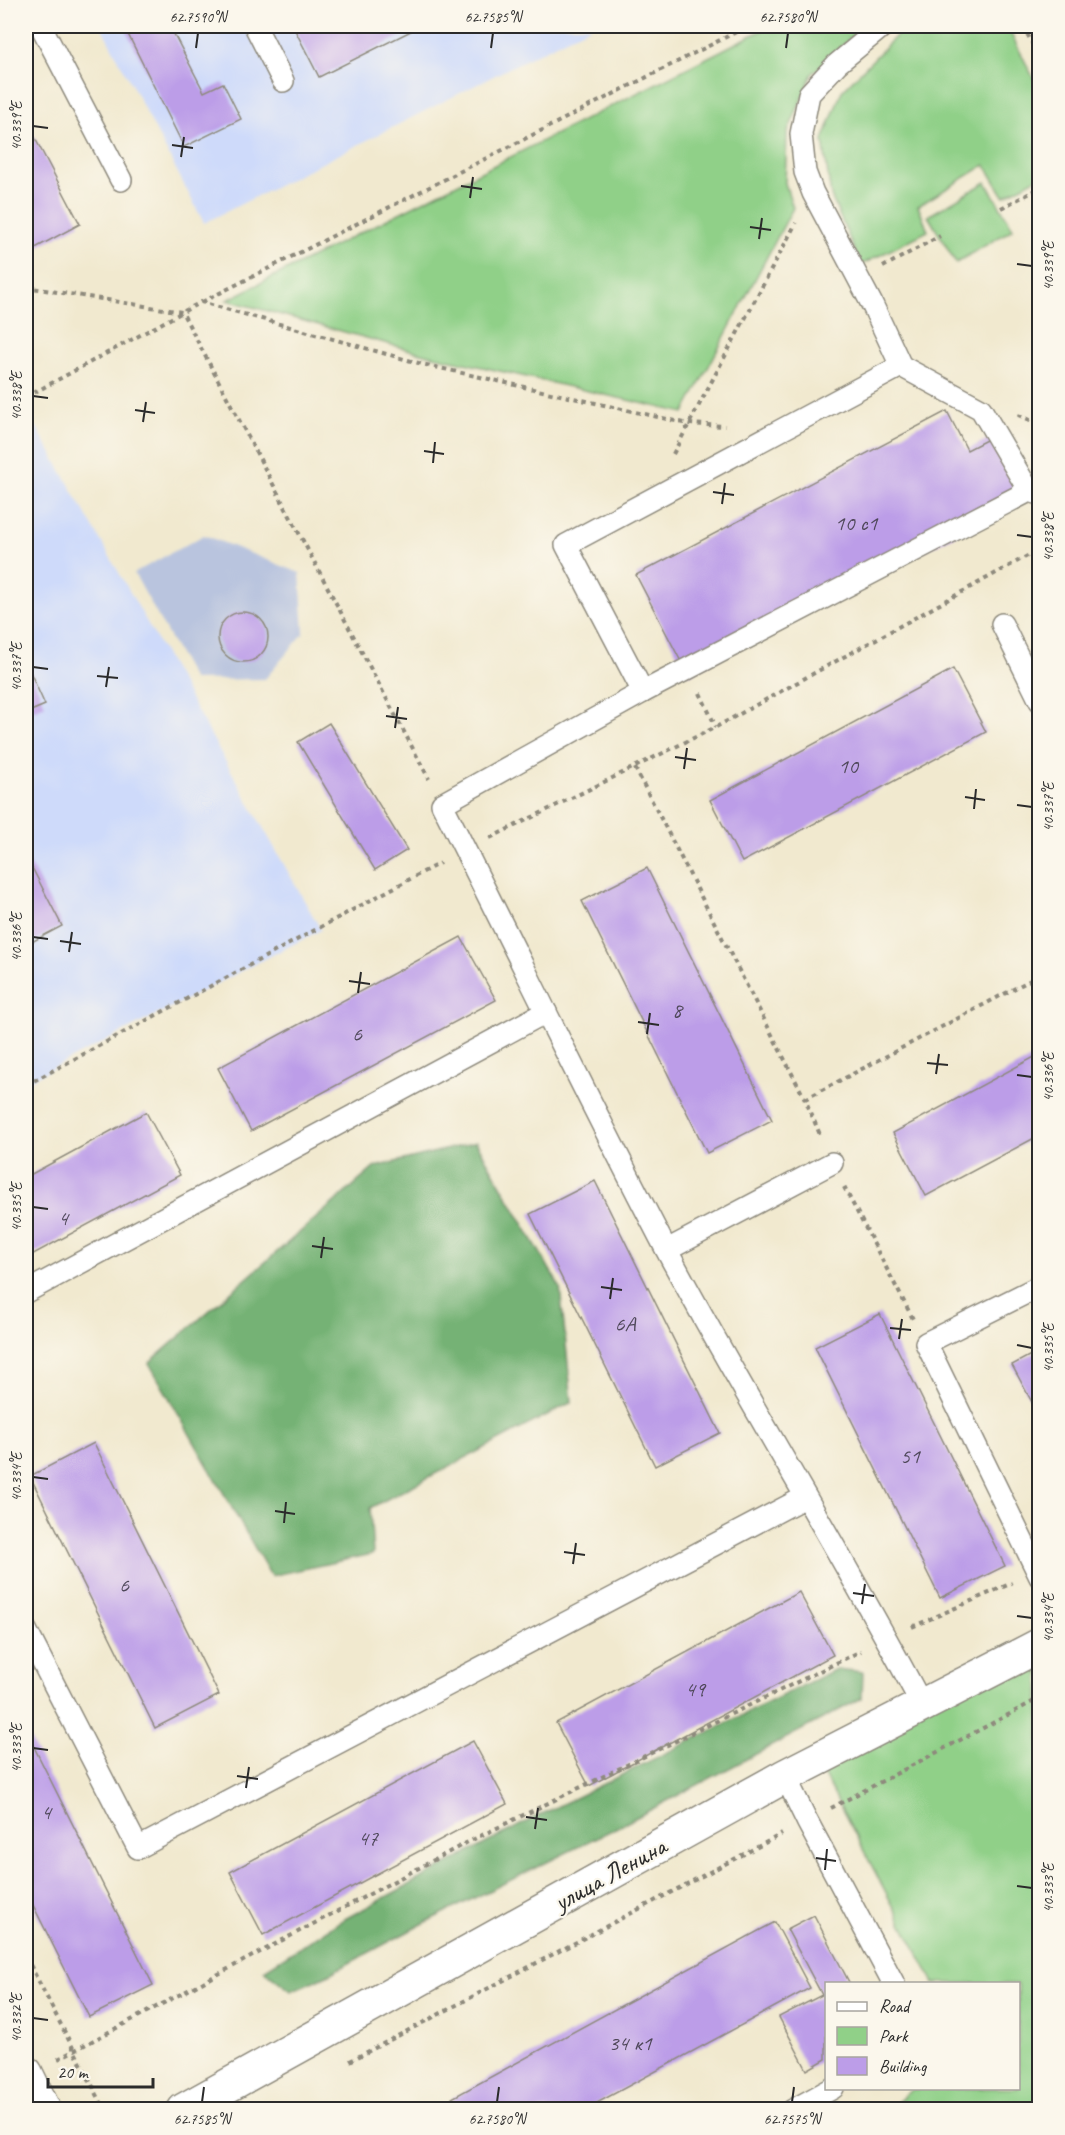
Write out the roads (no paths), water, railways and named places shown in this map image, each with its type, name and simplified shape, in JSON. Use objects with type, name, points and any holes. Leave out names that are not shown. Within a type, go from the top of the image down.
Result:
[{"type":"street","name":"улица Ленина","points":[[184,2109],[785,1776],[1040,1645]]},
{"type":"street","points":[[26,2074],[44,2109]]},
{"type":"lane","points":[[41,26],[121,180]]},
{"type":"lane","points":[[255,26],[283,81]]},
{"type":"lane","points":[[883,26],[837,64],[809,94],[801,134],[805,172],[813,193],[901,366],[981,409],[1034,493],[643,692],[442,804],[667,1250],[887,1638],[922,1705]]},
{"type":"lane","points":[[643,692],[566,545],[901,366]]},
{"type":"lane","points":[[1002,624],[1040,701]]},
{"type":"lane","points":[[26,1292],[546,1012]]},
{"type":"lane","points":[[667,1250],[832,1163]]},
{"type":"lane","points":[[1038,1575],[926,1343],[1040,1286]]},
{"type":"lane","points":[[26,1630],[138,1848],[805,1497]]},
{"type":"lane","points":[[785,1776],[893,1982]]},
{"type":"lane","points":[[793,2109],[829,2090]]}]
